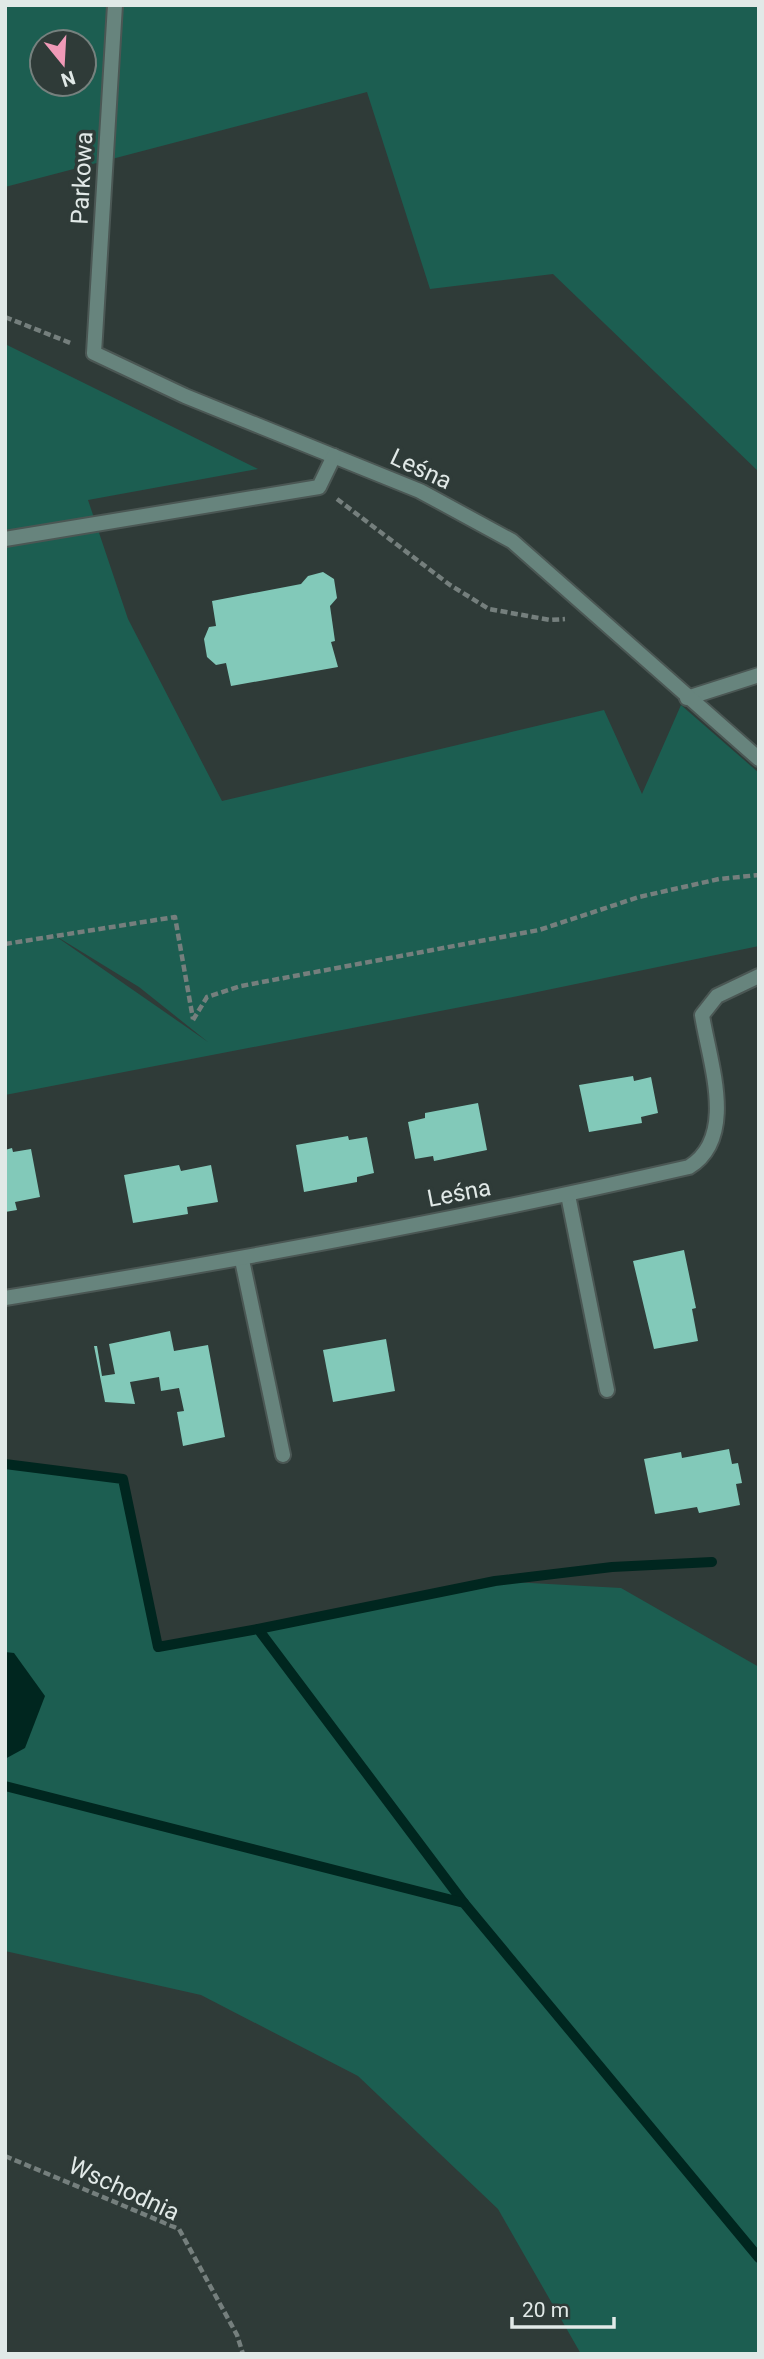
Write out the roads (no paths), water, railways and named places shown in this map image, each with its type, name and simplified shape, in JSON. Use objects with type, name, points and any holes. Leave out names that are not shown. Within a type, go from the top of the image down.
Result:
[{"type":"street","name":"Parkowa","points":[[94,353],[115,5]]},
{"type":"street","name":"Leśna","points":[[94,353],[186,396],[420,491],[512,541],[759,759]]},
{"type":"street","points":[[5,539],[319,486],[334,456]]},
{"type":"street","points":[[687,698],[759,675]]},
{"type":"street","name":"Leśna","points":[[5,1297],[242,1260],[568,1195],[689,1167],[704,1158],[713,1142],[717,1114],[702,1015],[717,996],[759,976]]},
{"type":"street","points":[[568,1195],[607,1390]]},
{"type":"street","points":[[242,1260],[283,1455]]},
{"type":"waterway","points":[[5,1464],[123,1479],[158,1647],[258,1629],[464,1903]]},
{"type":"waterway","points":[[258,1629],[495,1581],[612,1567],[712,1562]]},
{"type":"waterway","points":[[5,1786],[464,1903],[759,2258]]}]
